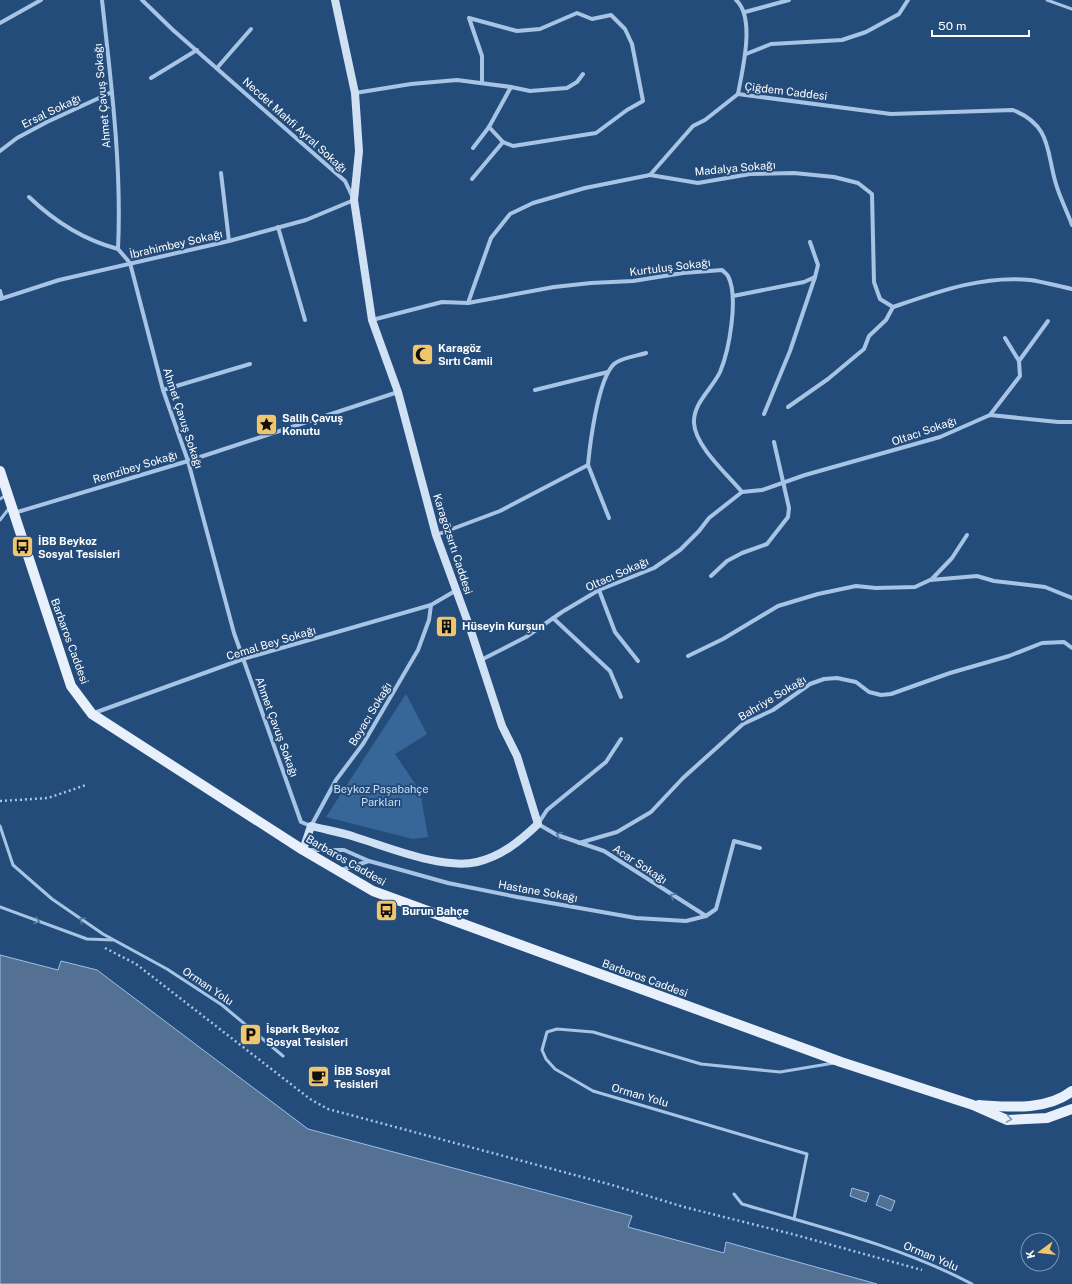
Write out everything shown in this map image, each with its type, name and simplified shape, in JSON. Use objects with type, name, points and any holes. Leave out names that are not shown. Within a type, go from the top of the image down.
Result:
[{"type":"main road","name":"Barbaros Caddesi","points":[[0,471],[4,496],[12,510],[71,686],[92,714],[303,850],[373,892],[841,1062],[973,1105],[1007,1120],[1047,1118],[1072,1109]]},
{"type":"main road","name":"Barbaros Caddesi","points":[[973,1105],[1012,1107],[1043,1104],[1065,1096],[1072,1091]]},
{"type":"street","points":[[0,23],[41,0]]},
{"type":"street","name":"Ahmet Çavuş Sokağı","points":[[102,0],[112,92],[119,225],[118,249],[130,264],[163,390],[188,460],[234,633],[243,660],[301,822],[311,826]]},
{"type":"street","name":"Necdet Mahfi Ayral Sokağı","points":[[142,0],[345,181],[354,200]]},
{"type":"street","name":"Karagözsırtı Caddesi","points":[[335,0],[355,93],[358,151],[354,200],[372,320],[398,392],[436,535],[481,660],[502,726],[517,756],[538,824]]},
{"type":"street","points":[[736,0],[745,12],[746,54],[738,94]]},
{"type":"street","points":[[745,12],[789,0]]},
{"type":"street","points":[[746,54],[771,44],[842,40],[866,32],[899,14],[908,0]]},
{"type":"street","points":[[482,83],[482,56],[476,34],[469,18],[517,31],[540,30],[577,13],[592,20],[611,15],[625,29],[632,44],[643,101],[627,110],[596,134],[513,146],[503,142],[490,128]]},
{"type":"street","points":[[217,68],[251,29]]},
{"type":"street","points":[[151,78],[197,50]]},
{"type":"street","points":[[355,93],[411,84],[457,80],[530,91],[567,88],[577,82],[583,74]]},
{"type":"street","points":[[473,148],[490,128],[511,87]]},
{"type":"street","name":"Ersal Sokağı","points":[[0,151],[17,138],[47,122],[112,92]]},
{"type":"street","name":"Çiğdem Caddesi","points":[[650,175],[693,126],[705,120],[738,94],[891,114],[1013,110],[1026,116],[1039,128],[1049,148],[1056,184],[1072,225]]},
{"type":"street","points":[[472,180],[503,142]]},
{"type":"street","points":[[221,173],[229,240]]},
{"type":"street","name":"Madalya Sokağı","points":[[650,175],[698,182],[750,174],[794,174],[834,177],[858,183],[872,194],[874,282],[880,299],[893,307]]},
{"type":"street","points":[[468,302],[492,238],[510,214],[533,203],[585,188],[650,175]]},
{"type":"street","points":[[29,197],[46,213],[74,231],[103,245],[118,249]]},
{"type":"street","name":"İbrahimbey Sokağı","points":[[1,298],[59,280],[229,240],[306,220],[354,200]]},
{"type":"street","points":[[278,227],[305,320]]},
{"type":"street","points":[[764,414],[790,351],[815,277],[818,265],[810,242]]},
{"type":"street","name":"Kurtuluş Sokağı","points":[[372,320],[442,302],[468,302],[554,287],[633,281],[683,273],[722,270],[728,276],[733,296],[729,346],[720,373],[696,408],[694,422],[697,439],[742,492]]},
{"type":"street","points":[[733,296],[804,282],[815,277]]},
{"type":"street","points":[[788,407],[828,379],[864,350],[869,336],[886,320],[893,307],[952,287],[1006,280],[1030,280],[1072,289]]},
{"type":"street","points":[[0,291],[1,298]]},
{"type":"street","points":[[1019,361],[1048,321]]},
{"type":"street","points":[[990,415],[1020,376],[1019,361],[1005,338]]},
{"type":"street","points":[[609,518],[588,465],[592,424],[608,372],[615,363],[646,353]]},
{"type":"street","points":[[163,390],[250,364]]},
{"type":"street","points":[[535,390],[608,372]]},
{"type":"street","name":"Remzibey Sokağı","points":[[12,510],[188,460],[398,392]]},
{"type":"street","name":"Oltacı Sokağı","points":[[481,660],[526,637],[553,618],[599,590],[654,568],[680,550],[700,531],[709,518],[742,492],[762,490],[783,482],[940,437],[990,415],[1072,422]]},
{"type":"street","points":[[711,576],[727,561],[742,553],[767,544],[788,517],[789,508],[774,442]]},
{"type":"street","points":[[436,535],[500,511],[588,465]]},
{"type":"street","points":[[688,656],[723,639],[778,606],[818,594],[856,586],[876,588],[916,587],[930,580],[952,558],[967,535]]},
{"type":"street","points":[[930,580],[977,576],[994,581],[1045,586],[1072,598]]},
{"type":"street","points":[[599,590],[615,632],[638,661]]},
{"type":"street","name":"Cemal Bey Sokağı","points":[[92,714],[243,660],[431,604],[455,591]]},
{"type":"street","name":"Boyacı Sokağı","points":[[311,826],[336,780],[364,744],[418,650],[429,620],[431,604]]},
{"type":"street","points":[[553,618],[610,671],[621,697]]},
{"type":"street","name":"Bahriye Sokağı","points":[[579,842],[617,832],[651,812],[683,778],[743,724],[773,710],[810,684],[824,679],[837,678],[856,682],[869,692],[881,695],[891,694],[950,673],[1010,656],[1042,643],[1064,642],[1072,648]]},
{"type":"street","points":[[303,850],[311,826],[354,836],[404,853],[438,860],[475,862],[493,857],[513,846],[538,824],[547,810],[606,762],[621,739]]},
{"type":"street","name":"Acar Sokağı","points":[[538,824],[557,835],[604,851],[706,916]]},
{"type":"street","points":[[706,916],[716,909],[734,841],[760,848]]},
{"type":"street","name":"Hastane Sokağı","points":[[303,850],[344,850],[369,861],[448,883],[636,918],[686,921],[706,916]]},
{"type":"street","points":[[338,871],[369,861]]},
{"type":"lane","points":[[1047,0],[1072,9]]},
{"type":"lane","points":[[0,520],[12,510]]},
{"type":"lane","name":"Orman Yolu","points":[[0,826],[3,840],[13,865],[52,899],[115,940],[167,969],[222,1005],[283,1056]]},
{"type":"lane","name":"Orman Yolu","points":[[0,907],[87,939],[115,940]]},
{"type":"lane","name":"Orman Yolu","points":[[841,1062],[780,1072],[701,1064],[593,1032],[557,1030],[547,1032],[542,1050],[546,1059],[556,1069],[593,1091],[807,1154],[794,1219],[893,1250],[944,1269],[972,1284]]},
{"type":"lane","points":[[734,1194],[742,1204],[794,1219]]},
{"type":"path","points":[[0,801],[48,798],[86,785]]},
{"type":"path","points":[[87,939],[136,964],[310,1099],[328,1109],[925,1271]]},
{"type":"green space","name":"Beykoz Paşabahçe Parkları","points":[[406,694],[427,734],[395,754],[420,791],[428,837],[413,839],[326,817]]},
{"type":"shaded area","points":[[0,955],[58,970],[61,961],[97,970],[308,1129],[632,1216],[628,1227],[724,1253],[726,1242],[877,1284],[0,1284]]},
{"type":"shaded area","points":[[852,1188],[869,1193],[866,1202],[850,1196]]},
{"type":"shaded area","points":[[880,1195],[895,1201],[891,1211],[876,1205]]},
{"type":"place","name":"Karagöz Sırtı Camii","points":[[422,354]]},
{"type":"place","name":"Salih Çavuş Konutu","points":[[266,424]]},
{"type":"place","name":"İBB Beykoz Sosyal Tesisleri","points":[[23,547]]},
{"type":"place","name":"Hüseyin Kurşun","points":[[447,626]]},
{"type":"place","name":"Burun Bahçe","points":[[386,911]]},
{"type":"place","name":"İspark Beykoz Sosyal Tesisleri","points":[[251,1035]]},
{"type":"place","name":"İBB Sosyal Tesisleri","points":[[318,1077]]}]
